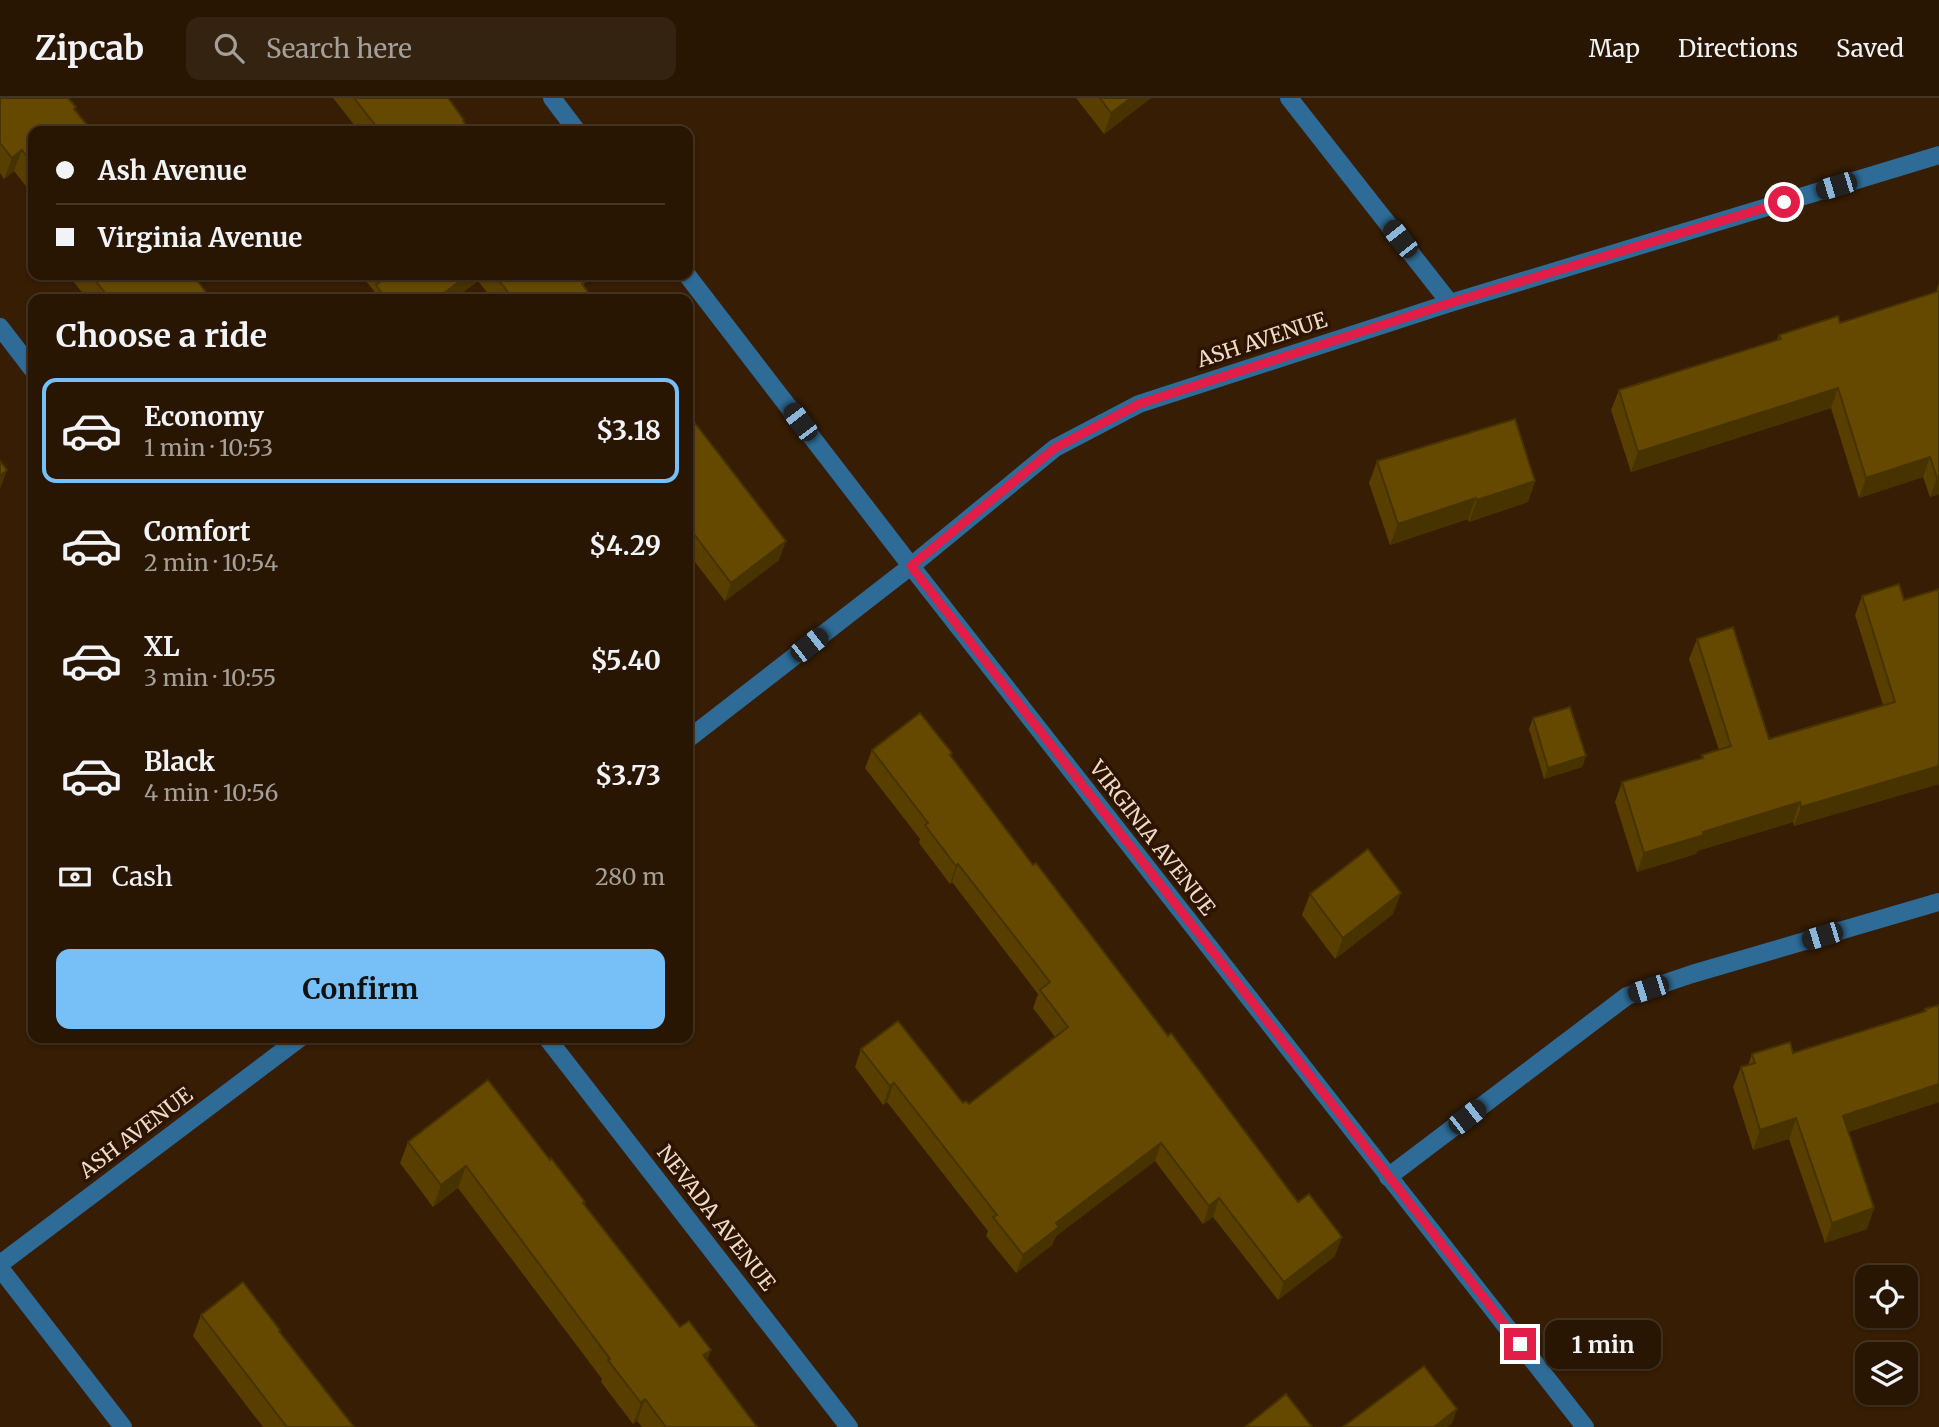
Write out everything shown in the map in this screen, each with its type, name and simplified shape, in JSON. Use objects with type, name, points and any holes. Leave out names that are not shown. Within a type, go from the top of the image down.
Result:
[{"type":"street","points":[[551,98],[573,126]]},
{"type":"street","points":[[1289,98],[1450,303]]},
{"type":"street","name":"ASH AVENUE","points":[[693,735],[911,566],[1055,448],[1139,404],[1450,303],[1939,155]]},
{"type":"street","name":"VIRGINIA AVENUE","points":[[691,280],[911,566],[1586,1427]]},
{"type":"street","points":[[0,327],[28,363]]},
{"type":"street","points":[[1388,1177],[1627,996],[1692,974],[1939,902]]},
{"type":"street","name":"ASH AVENUE","points":[[0,1266],[293,1043]]},
{"type":"street","name":"NEVADA AVENUE","points":[[551,1043],[849,1427]]},
{"type":"street","points":[[0,1266],[123,1427]]},
{"type":"building","points":[[0,98],[68,98],[88,126],[28,126],[28,158],[22,150],[12,158],[0,143]]},
{"type":"building","points":[[354,98],[448,98],[467,126],[376,126]]},
{"type":"building","points":[[1100,98],[1131,98],[1111,113]]},
{"type":"building","points":[[95,280],[197,280],[207,294],[106,294]]},
{"type":"building","points":[[382,280],[461,280],[443,294],[382,294],[376,285]]},
{"type":"building","points":[[499,280],[585,280],[582,284],[589,294],[509,294]]},
{"type":"building","points":[[1939,291],[1939,477],[1937,478],[1930,457],[1866,478],[1838,388],[1638,452],[1619,390],[1781,339],[1779,335],[1838,316],[1840,323]]},
{"type":"building","points":[[1515,419],[1535,481],[1398,524],[1377,461]]},
{"type":"building","points":[[693,420],[786,541],[731,583],[693,533]]},
{"type":"building","points":[[0,461],[7,470],[0,476]]},
{"type":"building","points":[[1899,584],[1904,600],[1939,589],[1939,766],[1801,807],[1800,802],[1644,853],[1622,782],[1703,758],[1702,755],[1731,746],[1697,639],[1733,627],[1769,739],[1895,702],[1862,596]]},
{"type":"building","points":[[1570,707],[1586,756],[1548,768],[1533,718]]},
{"type":"building","points":[[920,713],[1033,865],[1036,863],[1168,1036],[1171,1033],[1298,1202],[1309,1194],[1342,1237],[1284,1282],[1219,1198],[1209,1206],[1161,1143],[1056,1223],[1059,1227],[1023,1255],[993,1217],[997,1215],[894,1083],[890,1086],[861,1049],[898,1021],[963,1103],[966,1101],[969,1104],[1068,1027],[1040,990],[1050,982],[958,864],[956,866],[925,825],[928,823],[872,750]]},
{"type":"building","points":[[1368,849],[1401,893],[1343,938],[1310,894]]},
{"type":"building","points":[[1939,1005],[1939,1084],[1843,1116],[1874,1208],[1832,1223],[1796,1118],[1760,1130],[1741,1067],[1755,1063],[1752,1054],[1790,1042],[1793,1053]]},
{"type":"building","points":[[488,1080],[680,1327],[689,1321],[711,1350],[703,1355],[757,1427],[666,1427],[645,1399],[641,1403],[608,1360],[610,1359],[466,1166],[441,1185],[408,1142]]},
{"type":"building","points":[[243,1282],[354,1427],[287,1427],[201,1315]]},
{"type":"building","points":[[1424,1366],[1457,1409],[1434,1427],[1343,1427]]},
{"type":"building","points":[[1286,1394],[1312,1427],[1245,1427]]},
{"type":"route","points":[[1520,1344],[911,566],[1055,448],[1139,404],[1450,303],[1784,202]]}]
